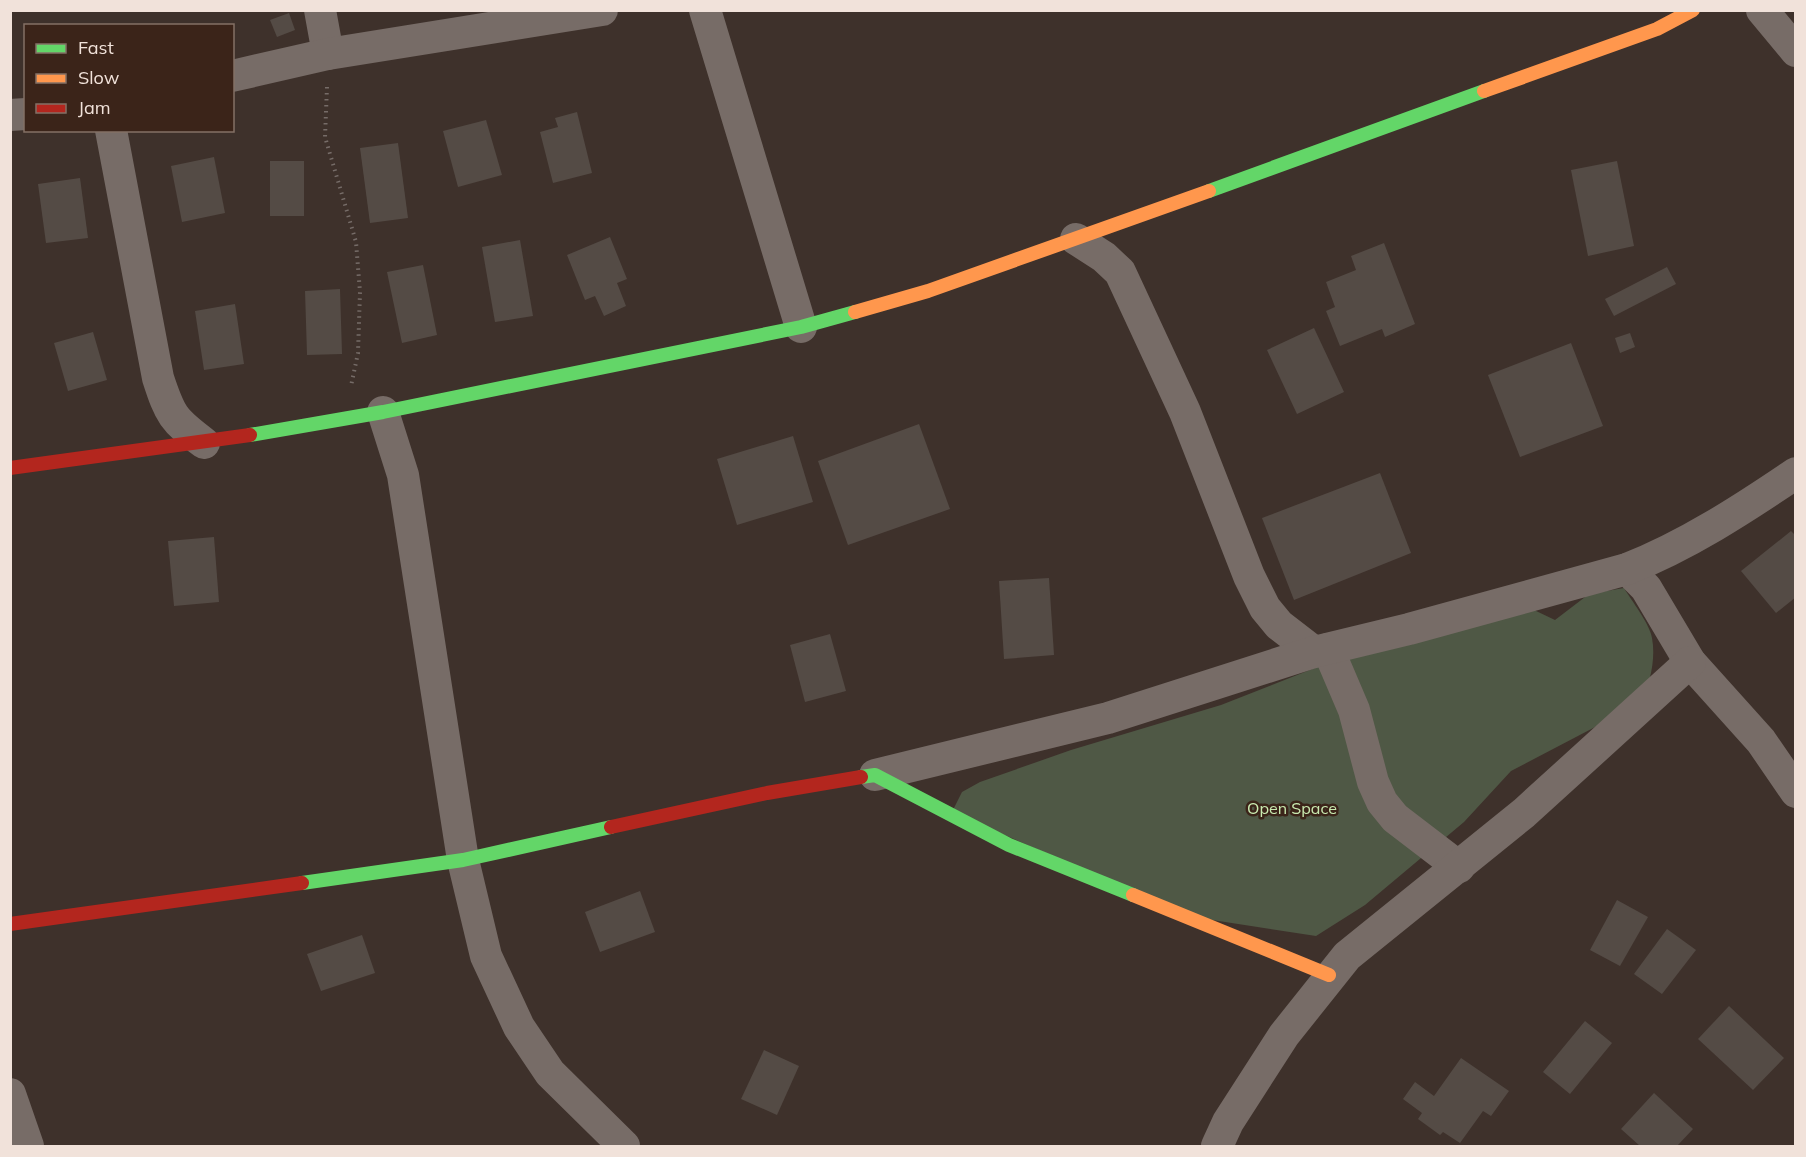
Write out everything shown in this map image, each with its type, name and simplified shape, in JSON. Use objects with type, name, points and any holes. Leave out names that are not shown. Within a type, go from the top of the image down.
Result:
[{"type":"street","points":[[320,10],[328,54]]},
{"type":"street","points":[[234,76],[328,54],[602,10]]},
{"type":"street","points":[[705,10],[801,327]]},
{"type":"street","points":[[10,468],[204,443],[372,414],[801,327],[928,291],[1076,239],[1635,37],[1693,10]]},
{"type":"street","points":[[1761,10],[1796,51]]},
{"type":"street","points":[[111,132],[158,378],[168,411],[176,421],[204,443]]},
{"type":"street","points":[[1076,239],[1104,257],[1120,272],[1185,412],[1249,576],[1279,625],[1321,651],[1354,710],[1373,782],[1382,802],[1395,818],[1459,867]]},
{"type":"street","points":[[372,414],[403,476],[463,860],[486,956],[519,1027],[550,1072],[624,1146]]},
{"type":"street","points":[[10,924],[463,860],[767,793],[875,775],[1108,718],[1321,651],[1627,568],[1650,559],[1757,500],[1796,473]]},
{"type":"street","points":[[1627,568],[1646,588],[1690,662],[1761,741],[1796,792]]},
{"type":"street","points":[[1217,1146],[1228,1122],[1284,1035],[1329,975],[1347,956],[1459,867],[1532,805],[1690,662]]},
{"type":"street","points":[[875,775],[1009,845],[1329,975]]},
{"type":"street","points":[[10,1094],[28,1146]]},
{"type":"path","points":[[328,54],[325,137],[356,242],[360,292],[358,353],[351,384],[372,414]]},
{"type":"green space","name":"Open Space","points":[[1624,588],[1644,619],[1652,638],[1651,671],[1641,703],[1511,771],[1464,822],[1365,905],[1316,936],[1193,917],[952,812],[962,792],[980,782],[1071,750],[1221,705],[1325,664],[1509,598],[1555,620],[1589,594]]},
{"type":"building","points":[[289,13],[295,30],[277,37],[270,20]]},
{"type":"building","points":[[577,112],[592,173],[553,183],[540,132],[558,127],[555,118]]},
{"type":"building","points":[[486,120],[502,175],[458,187],[443,131]]},
{"type":"building","points":[[398,143],[408,218],[370,223],[360,148]]},
{"type":"building","points":[[214,157],[225,213],[182,222],[171,166]]},
{"type":"building","points":[[270,161],[304,161],[304,216],[270,216]]},
{"type":"building","points":[[1617,161],[1634,246],[1588,256],[1571,170]]},
{"type":"building","points":[[80,178],[88,238],[46,243],[38,184]]},
{"type":"building","points":[[610,237],[627,279],[617,283],[626,306],[604,316],[595,296],[585,300],[567,255]]},
{"type":"building","points":[[520,240],[533,316],[495,322],[482,247]]},
{"type":"building","points":[[1384,243],[1415,324],[1385,337],[1382,329],[1340,346],[1326,311],[1335,307],[1326,282],[1356,270],[1351,256]]},
{"type":"building","points":[[423,265],[437,335],[402,343],[387,272]]},
{"type":"building","points":[[1667,267],[1676,284],[1614,316],[1605,299]]},
{"type":"building","points":[[340,289],[342,354],[307,355],[305,291]]},
{"type":"building","points":[[235,304],[244,364],[204,370],[195,311]]},
{"type":"building","points":[[1314,328],[1344,392],[1297,414],[1267,350]]},
{"type":"building","points":[[93,332],[107,380],[68,391],[54,343]]},
{"type":"building","points":[[1630,333],[1635,347],[1620,353],[1615,338]]},
{"type":"building","points":[[1571,343],[1603,426],[1520,457],[1488,375]]},
{"type":"building","points":[[919,424],[950,509],[848,545],[818,461]]},
{"type":"building","points":[[793,436],[813,502],[737,525],[717,459]]},
{"type":"building","points":[[1380,473],[1411,553],[1294,600],[1262,518]]},
{"type":"building","points":[[1791,531],[1796,536],[1796,597],[1776,613],[1741,571]]},
{"type":"building","points":[[214,537],[219,602],[174,606],[168,541]]},
{"type":"building","points":[[1049,578],[1054,655],[1004,659],[999,581]]},
{"type":"building","points":[[830,634],[846,691],[805,702],[790,645]]},
{"type":"building","points":[[640,891],[655,932],[600,952],[585,912]]},
{"type":"building","points":[[1617,900],[1648,917],[1620,966],[1590,950]]},
{"type":"building","points":[[1667,929],[1696,950],[1662,994],[1634,974]]},
{"type":"building","points":[[362,935],[375,973],[321,991],[307,954]]},
{"type":"building","points":[[1729,1006],[1784,1058],[1753,1090],[1698,1039]]},
{"type":"building","points":[[1585,1021],[1612,1043],[1570,1094],[1543,1072]]},
{"type":"building","points":[[764,1050],[799,1066],[777,1115],[741,1099]]},
{"type":"building","points":[[1461,1058],[1509,1091],[1491,1116],[1483,1111],[1460,1143],[1443,1132],[1440,1135],[1418,1119],[1422,1113],[1403,1099],[1415,1082],[1434,1096]]},
{"type":"building","points":[[1654,1093],[1693,1129],[1677,1146],[1640,1146],[1621,1129]]},
{"type":"traffic: fast","points":[[1209,191],[1484,91]]},
{"type":"traffic: fast","points":[[250,435],[383,412],[801,327],[855,312]]},
{"type":"traffic: fast","points":[[861,777],[875,775],[1009,845],[1133,895]]},
{"type":"traffic: fast","points":[[302,883],[463,860],[611,827]]},
{"type":"traffic: slow","points":[[1484,91],[1657,29],[1693,10]]},
{"type":"traffic: slow","points":[[855,312],[928,291],[1209,191]]},
{"type":"traffic: slow","points":[[1133,895],[1329,975]]},
{"type":"traffic: jam","points":[[10,468],[250,435]]},
{"type":"traffic: jam","points":[[611,827],[767,793],[861,777]]},
{"type":"traffic: jam","points":[[10,924],[302,883]]}]
